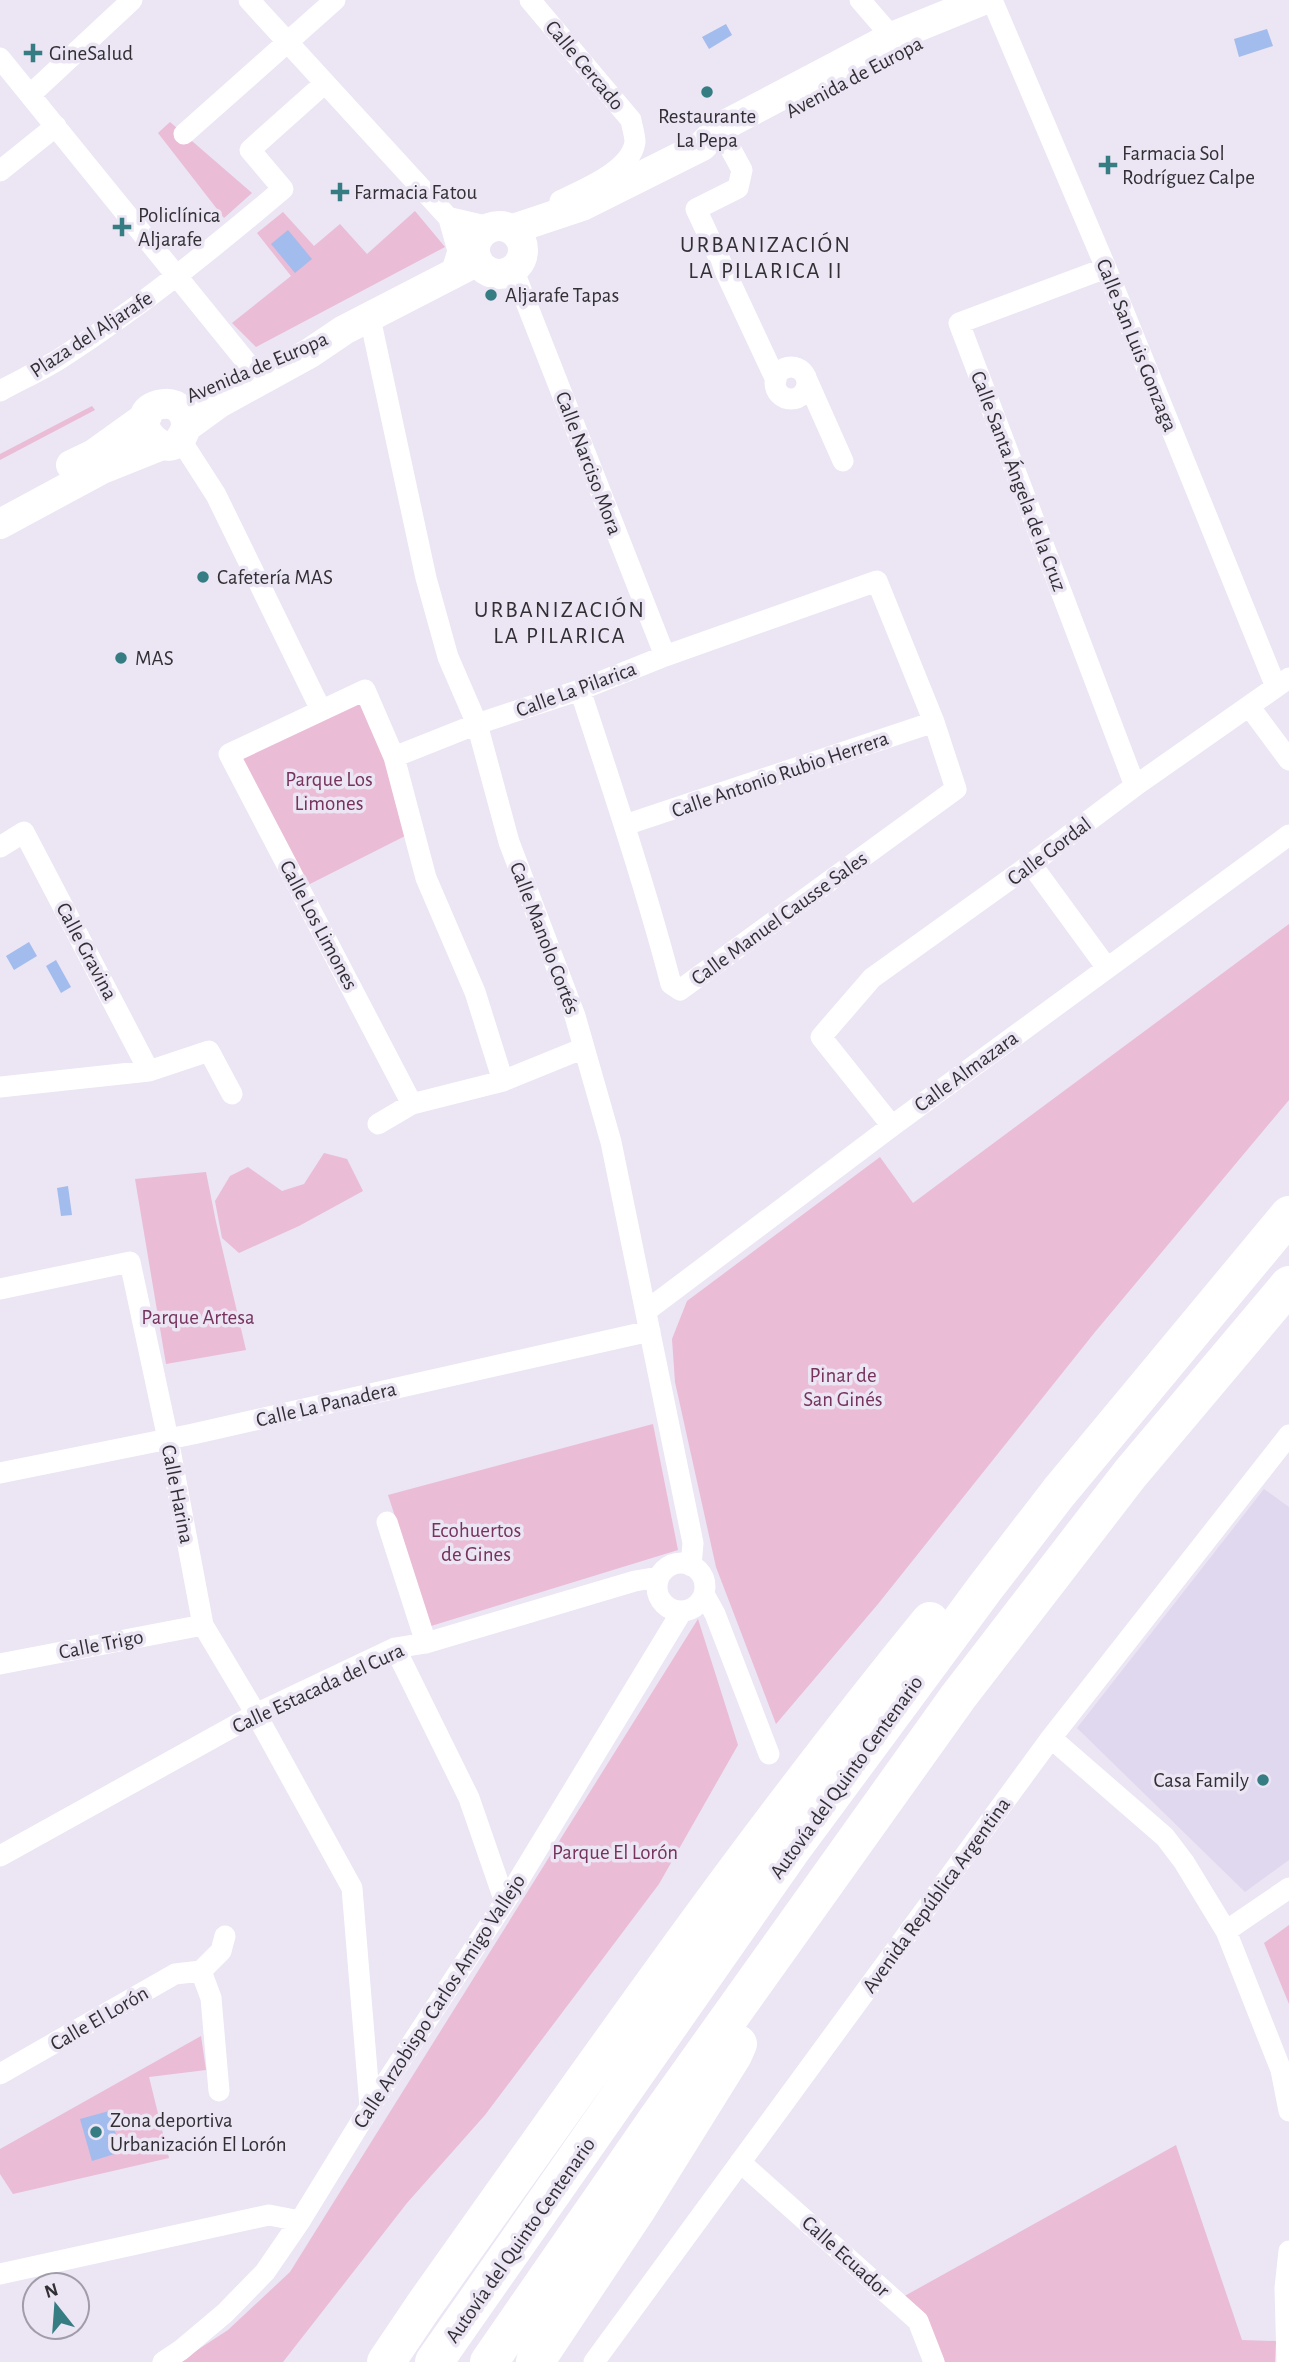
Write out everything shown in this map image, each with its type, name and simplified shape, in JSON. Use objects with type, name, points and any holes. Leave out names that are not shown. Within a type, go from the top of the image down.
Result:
[{"type":"highway","name":"Autovía del Quinto Centenario","points":[[434,2362],[790,1852],[985,1588],[1059,1492],[1289,1215]]},
{"type":"highway","name":"Autovía del Quinto Centenario","points":[[489,2362],[657,2119],[958,1697],[1130,1474],[1289,1285]]},
{"type":"highway","points":[[384,2362],[728,1881],[888,1672],[993,1544],[1059,1492]]},
{"type":"highway","points":[[535,2362],[638,2208],[733,2055],[779,1949]]},
{"type":"main road","points":[[892,36],[896,23],[911,20],[959,0]]},
{"type":"main road","name":"Avenida de Europa","points":[[715,145],[719,128],[892,36],[994,1]]},
{"type":"main road","name":"Avenida de Europa","points":[[0,502],[94,454],[169,426],[219,402],[310,353],[357,324],[450,276],[500,244],[715,145],[766,125],[804,93],[878,53],[892,36]]},
{"type":"main road","name":"Avenida de Europa","points":[[0,524],[102,469],[169,426],[213,390],[294,346],[357,324]]},
{"type":"street","points":[[30,95],[132,0]]},
{"type":"street","points":[[250,0],[449,217],[500,244]]},
{"type":"street","points":[[184,134],[335,0]]},
{"type":"street","name":"Calle Cercado","points":[[500,244],[574,194],[619,169],[631,154],[635,140],[631,120],[530,0]]},
{"type":"street","points":[[860,0],[892,36]]},
{"type":"street","name":"Calle San Luis Gonzaga","points":[[994,1],[1283,682]]},
{"type":"street","points":[[0,58],[252,369]]},
{"type":"street","name":"Plaza del Aljarafe","points":[[1,389],[60,359],[177,275],[283,189],[250,150],[325,83]]},
{"type":"street","points":[[0,171],[56,126]]},
{"type":"street","points":[[715,145],[742,170],[738,188],[696,209],[776,380],[777,391],[785,398],[797,399],[806,391],[807,380],[843,461]]},
{"type":"street","points":[[449,217],[458,251],[450,276]]},
{"type":"street","name":"Calle Narciso Mora","points":[[500,244],[665,656]]},
{"type":"street","name":"Calle Santa Ángela de la Cruz","points":[[1106,268],[959,323],[1135,786]]},
{"type":"street","name":"Calle Manolo Cortés","points":[[357,324],[449,657],[477,724],[509,842],[575,1016],[611,1142],[693,1543],[691,1566]]},
{"type":"street","points":[[169,426],[216,495],[321,710]]},
{"type":"street","name":"Calle La Pilarica","points":[[394,757],[477,724],[580,690],[665,656],[877,580]]},
{"type":"street","name":"Calle Manuel Causse Sales","points":[[580,690],[625,825],[671,984],[680,990],[956,789],[934,722],[877,580]]},
{"type":"street","name":"Calle Gordal","points":[[892,1126],[821,1037],[872,978],[1135,786],[1283,682]]},
{"type":"street","name":"Calle Los Limones","points":[[412,1104],[229,754],[365,690],[394,757],[426,878],[475,992],[503,1081]]},
{"type":"street","points":[[1249,706],[1289,760]]},
{"type":"street","name":"Calle Antonio Rubio Herrera","points":[[625,825],[934,722]]},
{"type":"street","name":"Calle Gravina","points":[[0,847],[24,832],[149,1070]]},
{"type":"street","name":"Calle Almazara","points":[[648,1321],[892,1126],[1289,835]]},
{"type":"street","points":[[1031,864],[1107,968]]},
{"type":"street","points":[[378,1124],[412,1104],[503,1081],[584,1048]]},
{"type":"street","points":[[0,1087],[149,1070],[209,1051],[233,1094]]},
{"type":"street","name":"Calle Harina","points":[[0,1289],[130,1262],[168,1438],[203,1625],[256,1714],[352,1888],[370,2107]]},
{"type":"street","name":"Calle La Panadera","points":[[0,1473],[168,1438],[648,1321]]},
{"type":"street","name":"Avenida República Argentina","points":[[594,2362],[1051,1738],[1289,1435]]},
{"type":"street","points":[[387,1522],[426,1643]]},
{"type":"street","points":[[704,1594],[696,1606],[682,1611],[674,1610],[660,1601],[657,1593],[659,1577],[663,1571],[676,1564],[691,1566],[701,1574],[704,1594],[715,1614],[769,1754]]},
{"type":"street","name":"Calle Estacada del Cura","points":[[0,1856],[256,1714],[395,1648],[426,1643],[635,1581],[659,1577]]},
{"type":"street","name":"Calle Arzobispo Carlos Amigo Vallejo","points":[[163,2362],[225,2313],[257,2280],[300,2221],[370,2107],[505,1902],[682,1611]]},
{"type":"street","name":"Calle Trigo","points":[[0,1664],[203,1625]]},
{"type":"street","points":[[395,1648],[469,1798],[505,1902]]},
{"type":"street","points":[[1051,1738],[1166,1837],[1184,1862],[1226,1931],[1281,2070],[1289,2110]]},
{"type":"street","points":[[1226,1931],[1289,1888]]},
{"type":"street","points":[[219,2091],[211,1998],[201,1971],[221,1951],[225,1936]]},
{"type":"street","name":"Calle El Lorón","points":[[0,2074],[175,1974],[201,1971]]},
{"type":"street","name":"Calle Ecuador","points":[[740,2162],[918,2321],[934,2362]]},
{"type":"street","points":[[0,2274],[269,2215],[300,2221]]},
{"type":"street","points":[[1287,2362],[1289,2251]]},
{"type":"shaded area","points":[[1264,1489],[1289,1507],[1289,1860],[1245,1892],[1077,1728]]},
{"type":"green space","points":[[170,122],[252,193],[224,218],[158,133]]},
{"type":"green space","points":[[415,211],[445,247],[256,347],[232,323],[291,276],[257,233],[283,212],[314,246],[340,224],[367,254]]},
{"type":"green space","points":[[92,406],[95,410],[0,460],[0,454]]},
{"type":"green space","name":"Parque Los Limones","points":[[365,690],[413,832],[300,889],[229,754]]},
{"type":"green space","name":"Pinar de San Ginés","points":[[1289,924],[1289,1100],[1095,1332],[878,1604],[776,1724],[716,1567],[675,1382],[672,1339],[687,1301],[880,1157],[913,1203]]},
{"type":"green space","points":[[324,1153],[347,1159],[363,1191],[299,1226],[239,1253],[222,1238],[215,1201],[230,1176],[248,1167],[282,1191],[304,1184]]},
{"type":"green space","name":"Parque Artesa","points":[[206,1172],[246,1350],[166,1364],[135,1179]]},
{"type":"green space","name":"Ecohuertos de Gines","points":[[653,1424],[678,1550],[431,1626],[388,1495]]},
{"type":"green space","name":"Parque El Lorón","points":[[698,1619],[738,1745],[659,1884],[485,2115],[407,2203],[283,2362],[179,2362],[228,2330],[290,2272]]},
{"type":"green space","points":[[1289,1925],[1289,2004],[1264,1943]]},
{"type":"green space","name":"Zona deportiva Urbanización El Lorón","points":[[201,2036],[206,2070],[149,2077],[169,2158],[13,2194],[0,2174],[0,2149]]},
{"type":"green space","points":[[1176,2145],[1242,2340],[1276,2341],[1275,2362],[945,2362],[928,2321],[901,2298]]},
{"type":"water","points":[[726,24],[732,35],[709,49],[702,37]]},
{"type":"water","points":[[1267,29],[1273,46],[1239,57],[1234,39]]},
{"type":"water","points":[[288,230],[312,259],[295,273],[271,244]]},
{"type":"water","points":[[29,942],[37,956],[14,970],[6,956]]},
{"type":"water","points":[[56,960],[71,987],[61,993],[46,966]]},
{"type":"water","points":[[68,1186],[72,1215],[61,1216],[57,1188]]},
{"type":"water","points":[[109,2111],[121,2152],[92,2161],[80,2119]]},
{"type":"place","name":"GineSalud","points":[[33,53]]},
{"type":"place","name":"Restaurante La Pepa","points":[[707,92]]},
{"type":"place","name":"Farmacia Sol Rodríguez Calpe","points":[[1108,165]]},
{"type":"place","name":"Farmacia Fatou","points":[[340,192]]},
{"type":"place","name":"Policlínica Aljarafe","points":[[122,227]]},
{"type":"place","name":"Aljarafe Tapas","points":[[491,295]]},
{"type":"place","name":"Cafetería MAS","points":[[203,577]]},
{"type":"place","name":"MAS","points":[[121,658]]},
{"type":"place","name":"Casa Family","points":[[1263,1780]]},
{"type":"place","name":"Zona deportiva Urbanización El Lorón","points":[[96,2132]]},
{"type":"district","name":"URBANIZACIÓN LA PILARICA II","points":[[766,257]]},
{"type":"district","name":"URBANIZACIÓN LA PILARICA","points":[[560,622]]}]
